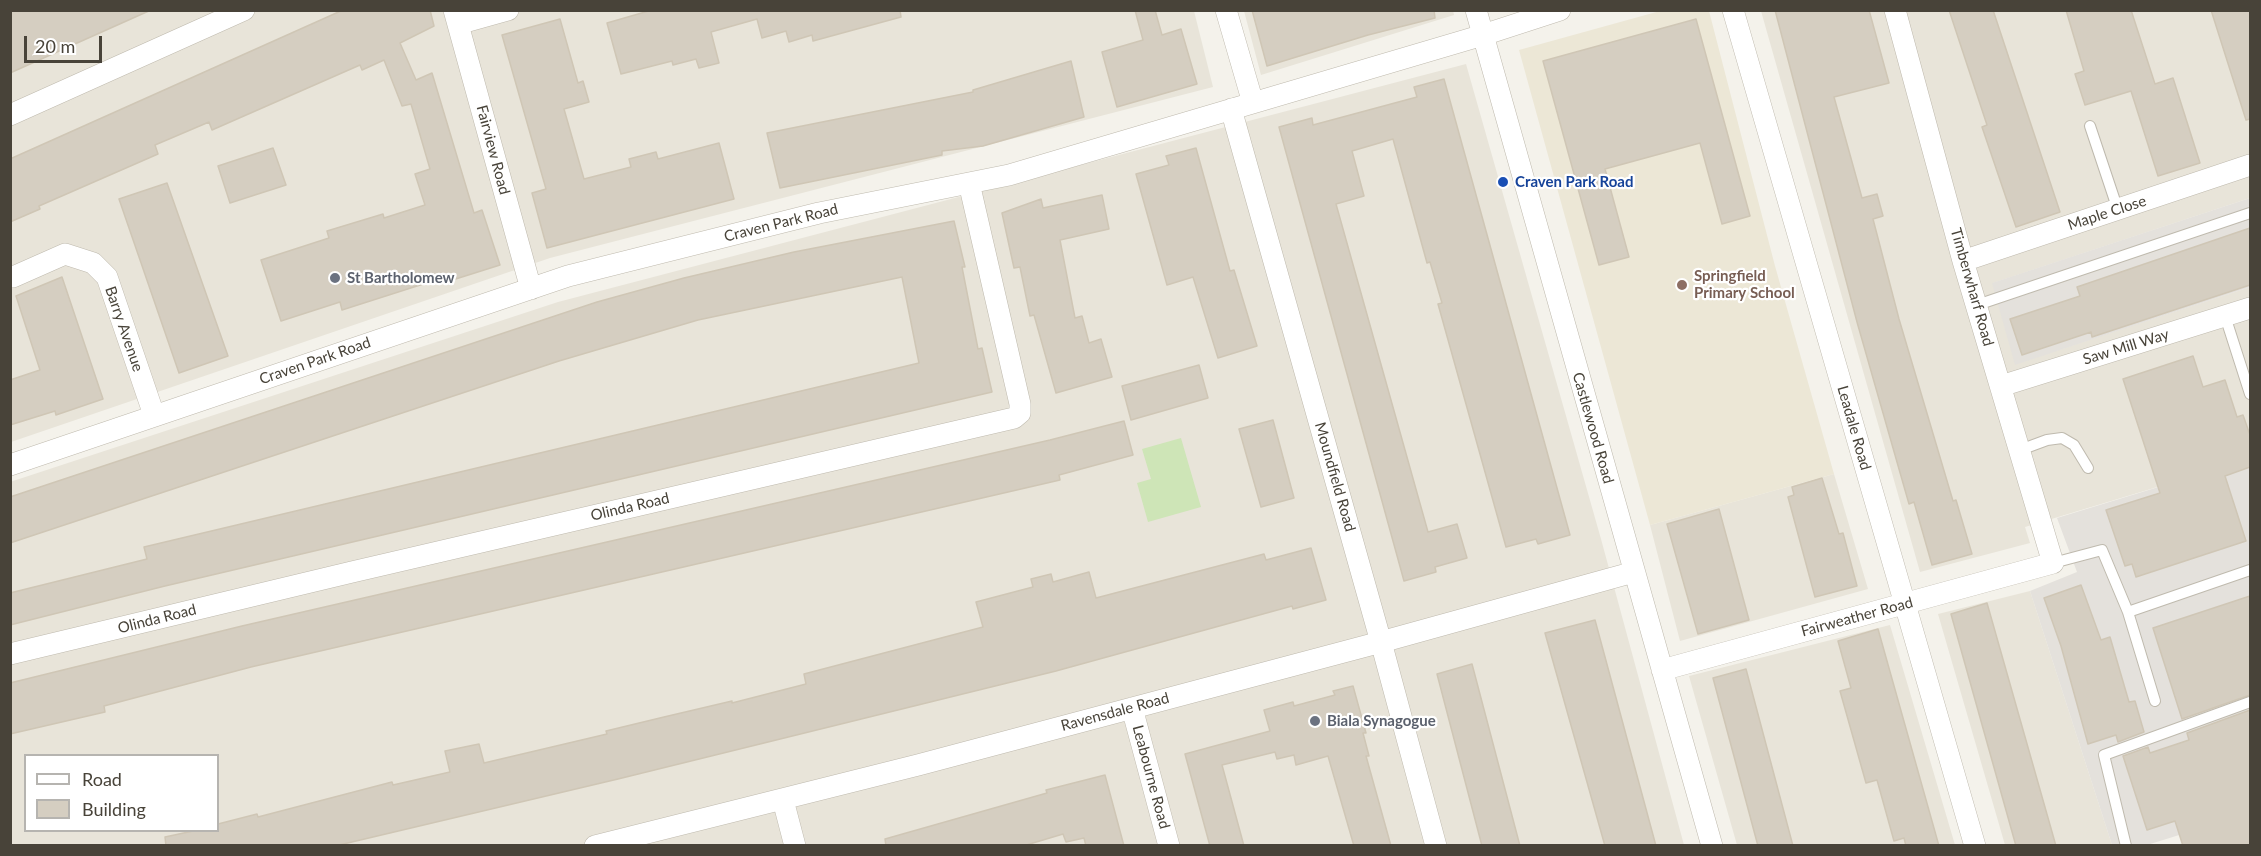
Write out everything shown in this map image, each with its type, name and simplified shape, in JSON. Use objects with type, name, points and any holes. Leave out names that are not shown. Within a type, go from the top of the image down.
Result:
[{"type":"street","points":[[10,115],[206,19],[244,10]]},
{"type":"street","points":[[456,17],[508,10]]},
{"type":"street","points":[[1226,10],[1253,103]]},
{"type":"street","name":"Castlewood Road","points":[[1476,10],[1712,846]]},
{"type":"street","name":"Craven Park Road","points":[[10,465],[568,276],[808,215],[1009,175],[1483,35],[1560,10]]},
{"type":"street","name":"Leadale Road","points":[[1733,10],[1975,846]]},
{"type":"street","name":"Timberwharf Road","points":[[1895,10],[1963,261],[2053,563]]},
{"type":"street","name":"Fairview Road","points":[[456,17],[531,289]]},
{"type":"street","name":"Moundfield Road","points":[[1231,109],[1382,642],[1436,846]]},
{"type":"street","name":"Maple Close","points":[[1963,261],[2250,165]]},
{"type":"street","name":"Olinda Road","points":[[10,654],[1014,418],[1020,413],[1020,404],[969,183]]},
{"type":"street","name":"Barry Avenue","points":[[10,276],[13,278],[65,254],[93,263],[107,278],[153,415]]},
{"type":"street","name":"Saw Mill Way","points":[[2001,386],[2250,308]]},
{"type":"street","name":"Fairweather Road","points":[[1662,670],[2053,563]]},
{"type":"street","name":"Ravensdale Road","points":[[595,846],[783,800],[1132,708],[1634,572]]},
{"type":"street","name":"Leabourne Road","points":[[1132,708],[1169,846]]},
{"type":"street","points":[[783,800],[795,846]]},
{"type":"lane","points":[[2090,126],[2118,210]]},
{"type":"lane","points":[[1977,304],[2250,213]]},
{"type":"lane","points":[[2225,316],[2250,394]]},
{"type":"lane","points":[[2020,450],[2047,440],[2062,438],[2074,445],[2088,468]]},
{"type":"lane","points":[[2053,563],[2102,550],[2128,612],[2155,701]]},
{"type":"lane","points":[[2128,612],[2250,570]]},
{"type":"lane","points":[[2126,846],[2104,755],[2250,702]]},
{"type":"shaded area","points":[[1453,10],[1454,15],[1261,75],[1244,11]]},
{"type":"shaded area","points":[[10,11],[1194,11],[1213,87],[550,258],[11,442]]},
{"type":"shaded area","name":"Springfield Primary School","points":[[1660,11],[1709,11],[1775,266],[1834,474],[1650,525],[1519,50]]},
{"type":"shaded area","points":[[1761,11],[2250,11],[2250,198],[1993,283],[2016,364],[2250,287],[2250,459],[2025,527],[2030,543],[1920,572]]},
{"type":"shaded area","points":[[1466,64],[1601,539],[1684,845],[11,845],[10,482],[558,302]]},
{"type":"shaded area","points":[[2250,198],[2250,287],[2015,365],[1992,283]]},
{"type":"shaded area","points":[[2250,459],[2250,813],[2147,845],[2112,845],[2030,591],[2077,572],[2057,518]]},
{"type":"shaded area","points":[[1834,474],[1868,589],[1680,641],[1650,525]]},
{"type":"shaded area","points":[[2030,591],[2112,845],[2005,845],[1938,614]]},
{"type":"shaded area","points":[[1890,625],[1955,845],[1737,845],[1689,676]]},
{"type":"green space","points":[[1181,438],[1201,507],[1148,522],[1137,483],[1151,479],[1142,449]]},
{"type":"building","points":[[10,10],[151,10],[10,73]]},
{"type":"building","points":[[343,10],[430,10],[434,26],[400,43],[416,80],[432,73],[474,213],[482,210],[500,265],[443,283],[442,278],[342,310],[340,302],[281,321],[261,260],[329,238],[327,231],[383,214],[384,218],[425,205],[415,174],[430,169],[411,104],[402,106],[384,60],[362,70],[360,65],[212,130],[209,122],[155,145],[158,154],[39,206],[40,209],[10,222],[10,159]]},
{"type":"building","points":[[652,10],[900,10],[901,17],[813,41],[812,35],[789,42],[786,31],[762,38],[757,19],[711,32],[719,63],[699,68],[696,59],[673,65],[672,61],[621,74],[607,23]]},
{"type":"building","points":[[1135,10],[1155,10],[1162,35],[1181,29],[1197,84],[1117,107],[1102,52],[1143,40]]},
{"type":"building","points":[[1252,10],[1434,10],[1435,18],[1368,35],[1267,66]]},
{"type":"building","points":[[1775,10],[1869,10],[1889,83],[1834,97],[1862,198],[1877,194],[1883,216],[1873,219],[1899,319],[1953,501],[1956,500],[1972,554],[1932,565],[1914,502],[1909,504],[1857,322]]},
{"type":"building","points":[[1949,10],[1993,10],[2060,212],[2016,227],[1982,127],[1987,125]]},
{"type":"building","points":[[2066,10],[2131,10],[2155,84],[2173,78],[2200,163],[2158,176],[2131,91],[2085,105],[2075,74],[2084,71]]},
{"type":"building","points":[[2211,10],[2250,10],[2250,119],[2246,120]]},
{"type":"building","points":[[560,19],[578,83],[583,81],[589,102],[564,109],[584,179],[631,167],[629,159],[656,152],[658,159],[719,143],[734,199],[547,248],[532,193],[546,189],[502,35]]},
{"type":"building","points":[[1696,19],[1750,216],[1722,224],[1700,143],[1605,169],[1629,257],[1599,265],[1543,61]]},
{"type":"building","points":[[1071,61],[1084,117],[983,146],[942,151],[942,155],[780,188],[767,133],[973,92],[973,90]]},
{"type":"building","points":[[1444,79],[1570,535],[1538,544],[1536,539],[1506,547],[1438,304],[1442,303],[1430,262],[1427,263],[1393,139],[1352,151],[1364,196],[1336,204],[1428,532],[1457,524],[1467,558],[1435,567],[1436,572],[1404,581],[1279,127],[1312,118],[1313,125],[1417,97],[1414,87]]},
{"type":"building","points":[[273,148],[286,185],[230,203],[218,166]]},
{"type":"building","points":[[1196,148],[1230,271],[1234,270],[1257,346],[1218,358],[1193,277],[1167,285],[1136,174],[1169,165],[1166,156]]},
{"type":"building","points":[[167,183],[228,356],[179,373],[119,199]]},
{"type":"building","points":[[1102,195],[1109,229],[1060,240],[1075,318],[1082,316],[1089,343],[1101,339],[1112,377],[1056,393],[1034,315],[1030,316],[1020,267],[1014,268],[1002,213],[1041,199],[1043,208]]},
{"type":"building","points":[[954,221],[965,267],[962,267],[978,349],[982,348],[992,392],[165,586],[10,625],[10,593],[147,559],[144,547],[919,363],[902,277],[698,320],[559,361],[10,543],[10,497],[597,302],[684,278],[794,252]]},
{"type":"building","points":[[2250,228],[2250,285],[2092,337],[2091,332],[2022,355],[2010,319],[2080,296],[2077,287]]},
{"type":"building","points":[[62,277],[103,399],[56,415],[55,411],[10,425],[10,380],[40,370],[16,296]]},
{"type":"building","points":[[2193,356],[2203,387],[2225,380],[2237,417],[2243,415],[2250,435],[2250,467],[2225,476],[2246,541],[2136,577],[2132,564],[2125,566],[2106,510],[2160,493],[2123,379]]},
{"type":"building","points":[[1199,365],[1208,398],[1131,420],[1122,386]]},
{"type":"building","points":[[1273,420],[1294,498],[1261,507],[1239,429]]},
{"type":"building","points":[[1124,421],[1133,455],[1059,475],[1060,480],[251,667],[104,706],[105,712],[10,734],[10,683],[242,626]]},
{"type":"building","points":[[1822,478],[1839,534],[1843,533],[1857,586],[1815,597],[1788,497],[1794,495],[1792,487]]},
{"type":"building","points":[[1719,509],[1749,620],[1698,634],[1667,524]]},
{"type":"building","points":[[1311,548],[1326,600],[1293,609],[1292,606],[1056,671],[335,846],[166,846],[165,837],[188,832],[219,832],[219,824],[257,814],[258,817],[392,782],[393,785],[450,772],[445,751],[479,744],[484,763],[607,734],[606,731],[806,684],[804,674],[983,627],[976,602],[1033,587],[1031,579],[1051,574],[1053,582],[1089,572],[1096,598],[1264,554],[1266,560]]},
{"type":"building","points":[[2081,585],[2101,640],[2110,637],[2129,702],[2135,701],[2144,732],[2118,742],[2116,735],[2088,744],[2061,646],[2044,598]]},
{"type":"building","points":[[2250,596],[2250,695],[2182,719],[2153,628]]},
{"type":"building","points":[[1987,603],[2056,846],[2016,846],[1951,614]]},
{"type":"building","points":[[1595,620],[1656,846],[1605,846],[1545,633]]},
{"type":"building","points":[[1878,629],[1939,846],[1906,846],[1904,838],[1894,841],[1877,780],[1866,783],[1840,691],[1851,688],[1838,641]]},
{"type":"building","points":[[1472,664],[1520,846],[1482,846],[1437,674]]},
{"type":"building","points":[[1746,669],[1793,846],[1758,846],[1713,678]]},
{"type":"building","points":[[1353,686],[1366,733],[1363,733],[1369,756],[1366,756],[1391,846],[1354,846],[1328,756],[1296,765],[1294,755],[1277,759],[1275,752],[1222,765],[1244,846],[1210,846],[1185,754],[1270,731],[1264,710],[1293,702],[1294,706],[1335,695],[1333,691]]},
{"type":"building","points":[[2250,710],[2250,846],[2183,846],[2175,821],[2147,830],[2123,756],[2148,747],[2150,753],[2189,740],[2187,733]]},
{"type":"building","points":[[1105,775],[1124,846],[1086,846],[1084,838],[1066,842],[1063,834],[1023,846],[886,846],[885,839],[1047,793],[1046,790]]},
{"type":"place","name":"Craven Park Road","points":[[1503,182]]},
{"type":"place","name":"St Bartholomew","points":[[335,278]]},
{"type":"place","name":"Springfield Primary School","points":[[1682,285]]},
{"type":"place","name":"Biala Synagogue","points":[[1315,721]]}]
